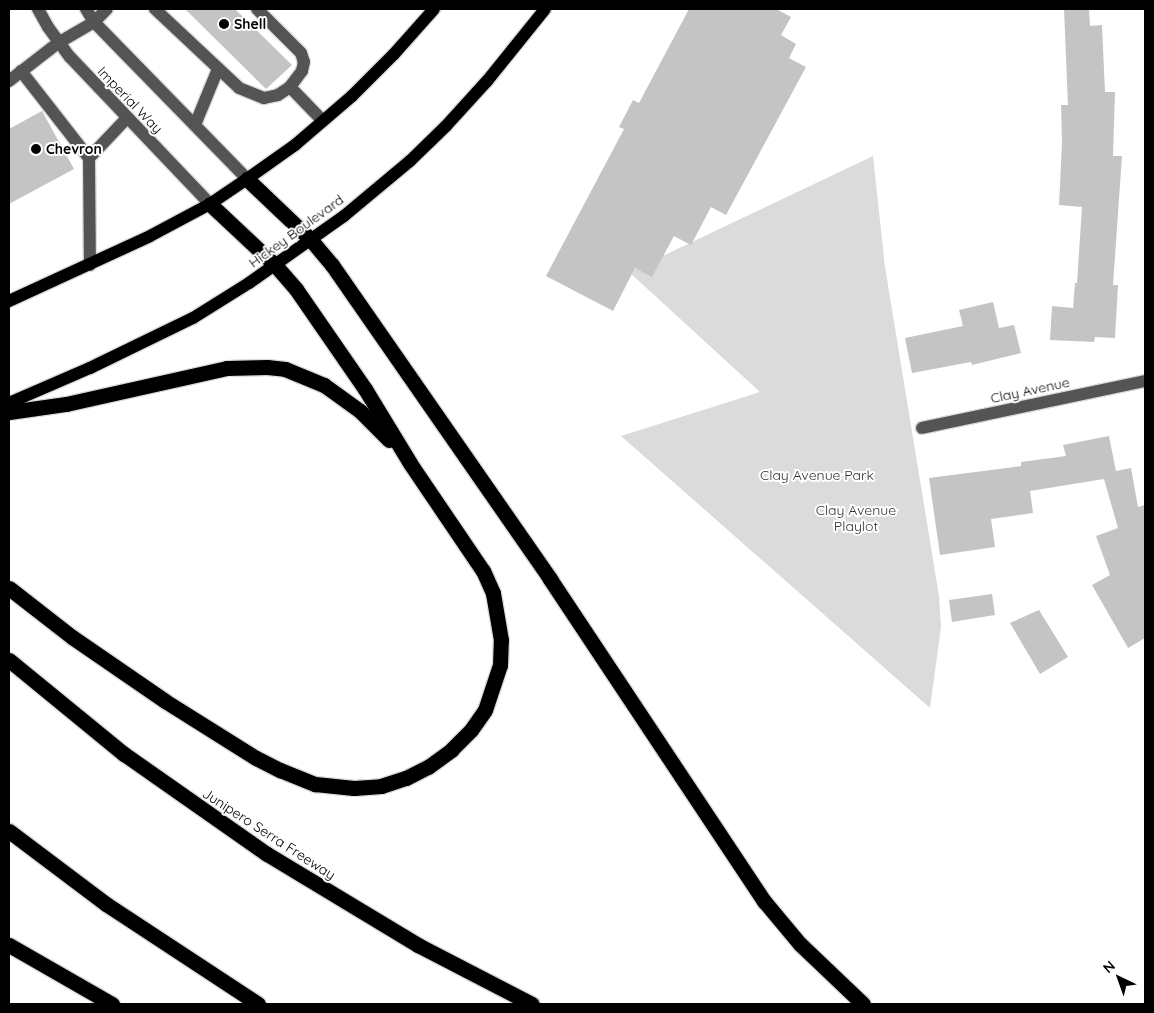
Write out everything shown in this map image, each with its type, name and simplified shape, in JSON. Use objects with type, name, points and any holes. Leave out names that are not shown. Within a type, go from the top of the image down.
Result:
[{"type":"highway","points":[[247,179],[311,240],[332,265],[550,579],[749,881],[800,944],[863,1004]]},
{"type":"highway","points":[[9,588],[72,637],[138,683],[280,770],[315,784],[333,787],[381,786],[406,778],[428,767],[451,750],[471,730],[485,710],[494,688],[500,665],[501,640],[493,593],[483,571],[410,463],[365,389],[296,289],[275,265],[210,204]]},
{"type":"highway","points":[[9,412],[66,404],[227,368],[267,367],[304,375],[343,397],[375,426],[410,463]]},
{"type":"highway","name":"Junipero Serra Freeway","points":[[9,660],[124,754],[259,849],[317,886],[418,945],[532,1004]]},
{"type":"highway","points":[[9,831],[114,910],[258,1004]]},
{"type":"highway","points":[[9,945],[112,1004]]},
{"type":"main road","points":[[9,301],[90,265],[210,204],[247,179],[323,121],[373,76],[434,9]]},
{"type":"main road","name":"Hickey Boulevard","points":[[9,403],[90,368],[192,318],[311,240],[367,198],[428,144],[487,81],[545,9]]},
{"type":"street","name":"Imperial Way","points":[[38,9],[58,43],[210,204]]},
{"type":"street","name":"Imperial Way","points":[[86,9],[94,22],[247,179]]},
{"type":"street","points":[[9,81],[58,43],[94,22],[108,9]]},
{"type":"street","points":[[155,9],[239,88],[264,98],[278,95],[290,87],[302,72],[304,62],[301,53],[256,9]]},
{"type":"street","points":[[195,125],[218,69]]},
{"type":"street","points":[[21,72],[89,158],[90,265]]},
{"type":"street","points":[[290,87],[323,121]]},
{"type":"street","points":[[89,158],[127,118]]},
{"type":"street","name":"Clay Avenue","points":[[922,428],[1145,381]]},
{"type":"green space","name":"Clay Avenue Park","points":[[873,156],[885,267],[939,596],[941,627],[930,708],[621,436],[760,392],[629,272]]},
{"type":"building","points":[[185,9],[235,9],[292,65],[266,89]]},
{"type":"building","points":[[689,9],[776,9],[791,17],[781,35],[796,44],[789,58],[806,67],[726,215],[711,207],[691,245],[674,236],[652,277],[635,268],[613,311],[546,276],[624,129],[619,127],[633,100],[639,103]]},
{"type":"building","points":[[1064,9],[1089,9],[1090,26],[1102,25],[1105,92],[1115,92],[1113,156],[1122,156],[1113,285],[1118,285],[1115,338],[1095,337],[1094,342],[1050,340],[1052,306],[1073,308],[1075,283],[1077,283],[1082,207],[1059,205],[1062,143],[1061,105],[1068,105]]},
{"type":"building","name":"Chevron","points":[[42,111],[74,169],[9,204],[9,129]]},
{"type":"building","points":[[993,302],[999,328],[1014,325],[1021,353],[972,365],[971,362],[912,373],[905,338],[963,326],[959,310]]},
{"type":"building","points":[[1109,436],[1116,471],[1131,468],[1138,507],[1145,505],[1145,638],[1128,648],[1092,585],[1110,575],[1096,536],[1118,528],[1104,479],[1030,491],[1033,513],[991,519],[995,547],[940,555],[929,478],[1021,466],[1021,462],[1066,456],[1063,445]]},
{"type":"building","points":[[992,594],[995,615],[952,622],[949,600]]},
{"type":"building","points":[[1039,610],[1068,657],[1040,674],[1010,623]]},
{"type":"place","name":"Shell","points":[[224,24]]},
{"type":"place","name":"Chevron","points":[[36,149]]},
{"type":"park label","name":"Clay Avenue Playlot","points":[[856,518]]}]
